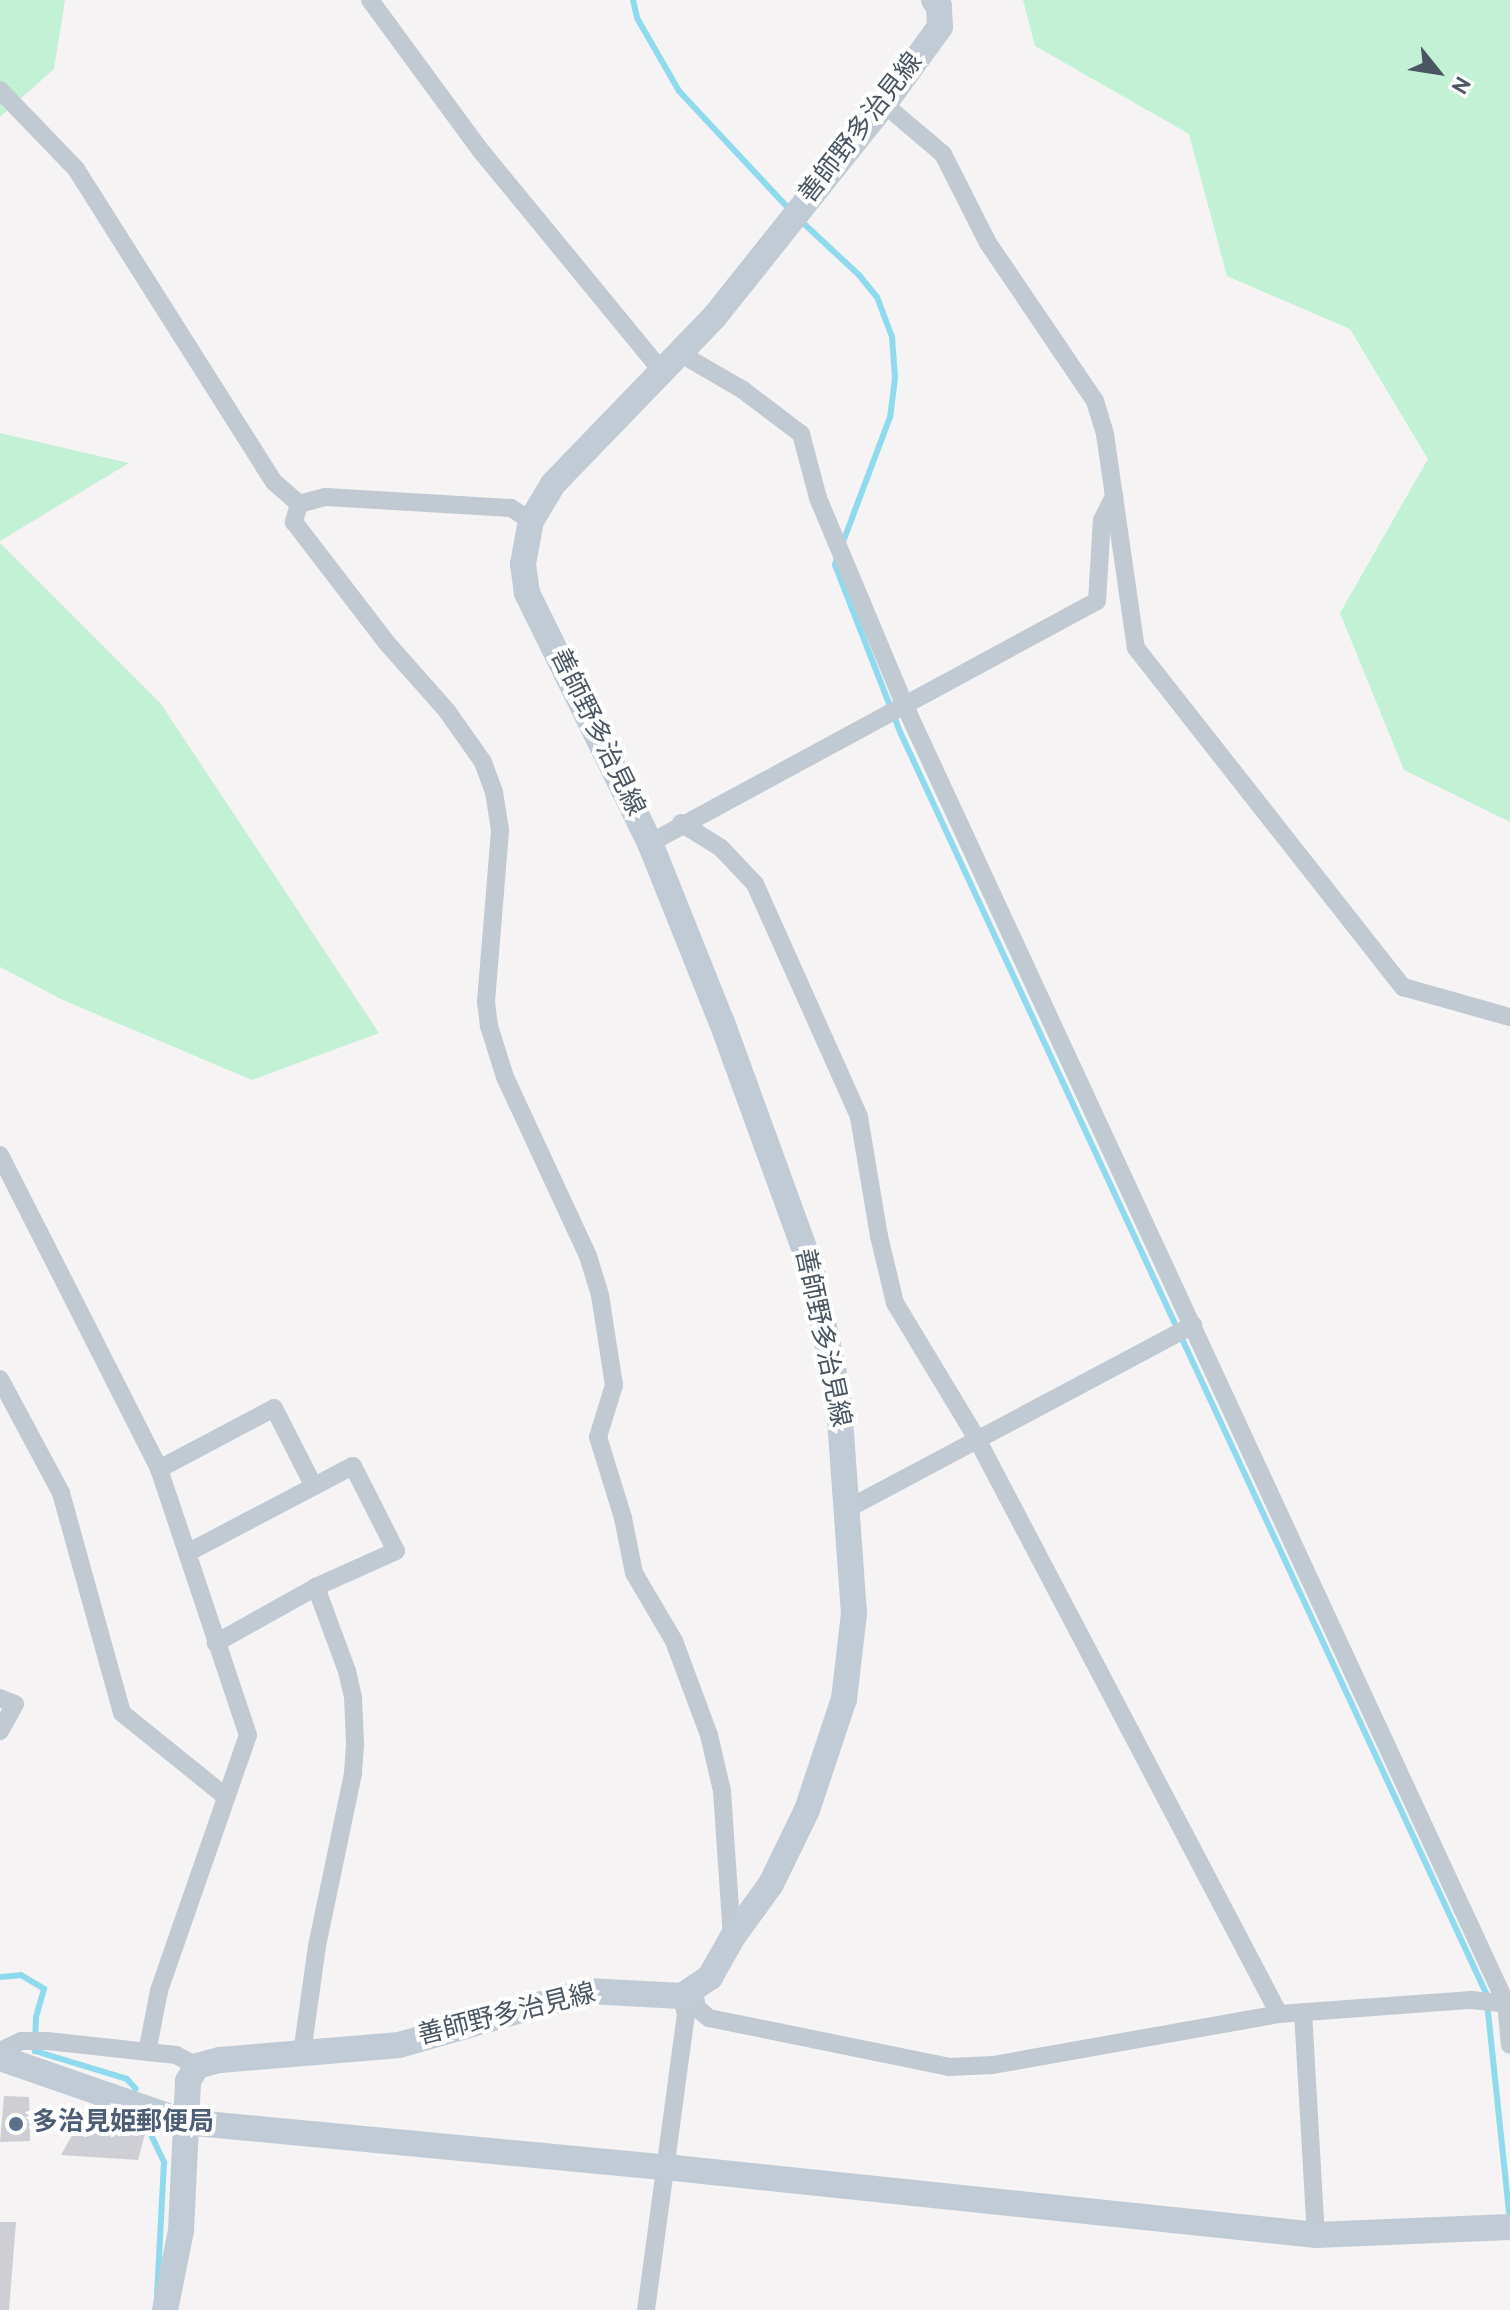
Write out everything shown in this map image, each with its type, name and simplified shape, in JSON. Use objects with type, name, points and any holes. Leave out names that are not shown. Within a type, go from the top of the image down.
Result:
[{"type":"main road","name":"善師野多治見線","points":[[197,2066],[399,2045],[587,1991],[688,1993],[710,1977],[732,1938],[771,1884],[807,1810],[844,1699],[854,1614],[849,1508],[838,1392],[811,1267],[722,1023],[650,843],[527,593],[523,564],[531,521],[553,484],[671,362],[884,104],[940,27],[939,6],[934,0]]},
{"type":"main road","points":[[0,2058],[185,2122],[665,2167],[1316,2235],[1375,2236],[1510,2227]]},
{"type":"main road","points":[[165,2310],[181,2231],[188,2081],[197,2066]]},
{"type":"street","points":[[370,0],[481,151],[671,362],[743,390],[801,434],[818,498],[903,704],[1508,2004],[1510,2045]]},
{"type":"street","points":[[0,90],[76,169],[274,482],[299,504]]},
{"type":"street","points":[[884,104],[943,154],[988,243],[1088,386],[1105,434],[1136,648],[1403,987],[1510,1017]]},
{"type":"street","points":[[650,843],[681,823],[1097,601],[1102,520],[1114,496]]},
{"type":"street","points":[[299,504],[326,497],[511,508],[531,521]]},
{"type":"street","points":[[299,504],[294,522],[386,642],[447,711],[483,762],[494,792],[500,831],[487,987],[489,1026],[505,1077],[588,1256],[600,1295],[614,1385],[598,1437],[623,1518],[634,1573],[674,1641],[709,1735],[722,1791],[732,1938]]},
{"type":"street","points":[[681,823],[721,848],[755,884],[859,1117],[879,1236],[895,1303],[977,1439],[1279,2014]]},
{"type":"street","points":[[0,1155],[159,1469],[248,1735],[159,1991],[147,2052]]},
{"type":"street","points":[[849,1508],[1193,1325]]},
{"type":"street","points":[[2,1389],[61,1493],[122,1713],[225,1796]]},
{"type":"street","points":[[159,1469],[274,1408],[313,1485]]},
{"type":"street","points":[[187,1553],[353,1466],[396,1551],[316,1587],[216,1643]]},
{"type":"street","points":[[302,2053],[317,1946],[353,1773],[355,1743],[353,1697],[347,1671],[316,1587]]},
{"type":"street","points":[[0,1698],[15,1704],[0,1731]]},
{"type":"street","points":[[688,1993],[697,2008],[709,2018],[949,2067],[993,2065],[1279,2014],[1471,2000],[1508,2004]]},
{"type":"street","points":[[646,2310],[688,1993]]},
{"type":"street","points":[[1303,2012],[1316,2235]]},
{"type":"street","points":[[0,2051],[21,2041],[47,2041],[176,2055],[197,2066]]},
{"type":"green space","points":[[0,0],[65,0],[54,69],[0,117]]},
{"type":"green space","points":[[1023,0],[1510,0],[1510,822],[1404,770],[1340,613],[1428,459],[1350,329],[1227,276],[1189,134],[1035,46]]},
{"type":"green space","points":[[0,433],[129,463],[0,541]]},
{"type":"green space","points":[[0,543],[161,704],[379,1033],[252,1080],[63,1000],[0,967]]},
{"type":"building","points":[[4,2096],[29,2097],[30,2141],[0,2142]]},
{"type":"building","points":[[88,2107],[146,2130],[138,2160],[61,2155]]},
{"type":"building","points":[[0,2222],[16,2222],[9,2310],[0,2310]]},
{"type":"waterway","points":[[633,0],[637,18],[679,91],[792,212]]},
{"type":"waterway","points":[[800,220],[859,275],[877,297],[892,337],[895,378],[890,417],[842,545]]},
{"type":"waterway","points":[[838,555],[835,565],[901,734],[1486,1993],[1510,2220]]},
{"type":"waterway","points":[[0,1977],[21,1975],[44,1989],[36,2017],[35,2051],[127,2079],[136,2089]]},
{"type":"waterway","points":[[144,2120],[164,2162],[157,2296]]},
{"type":"place","name":"多治見姫郵便局","points":[[16,2124]]}]
